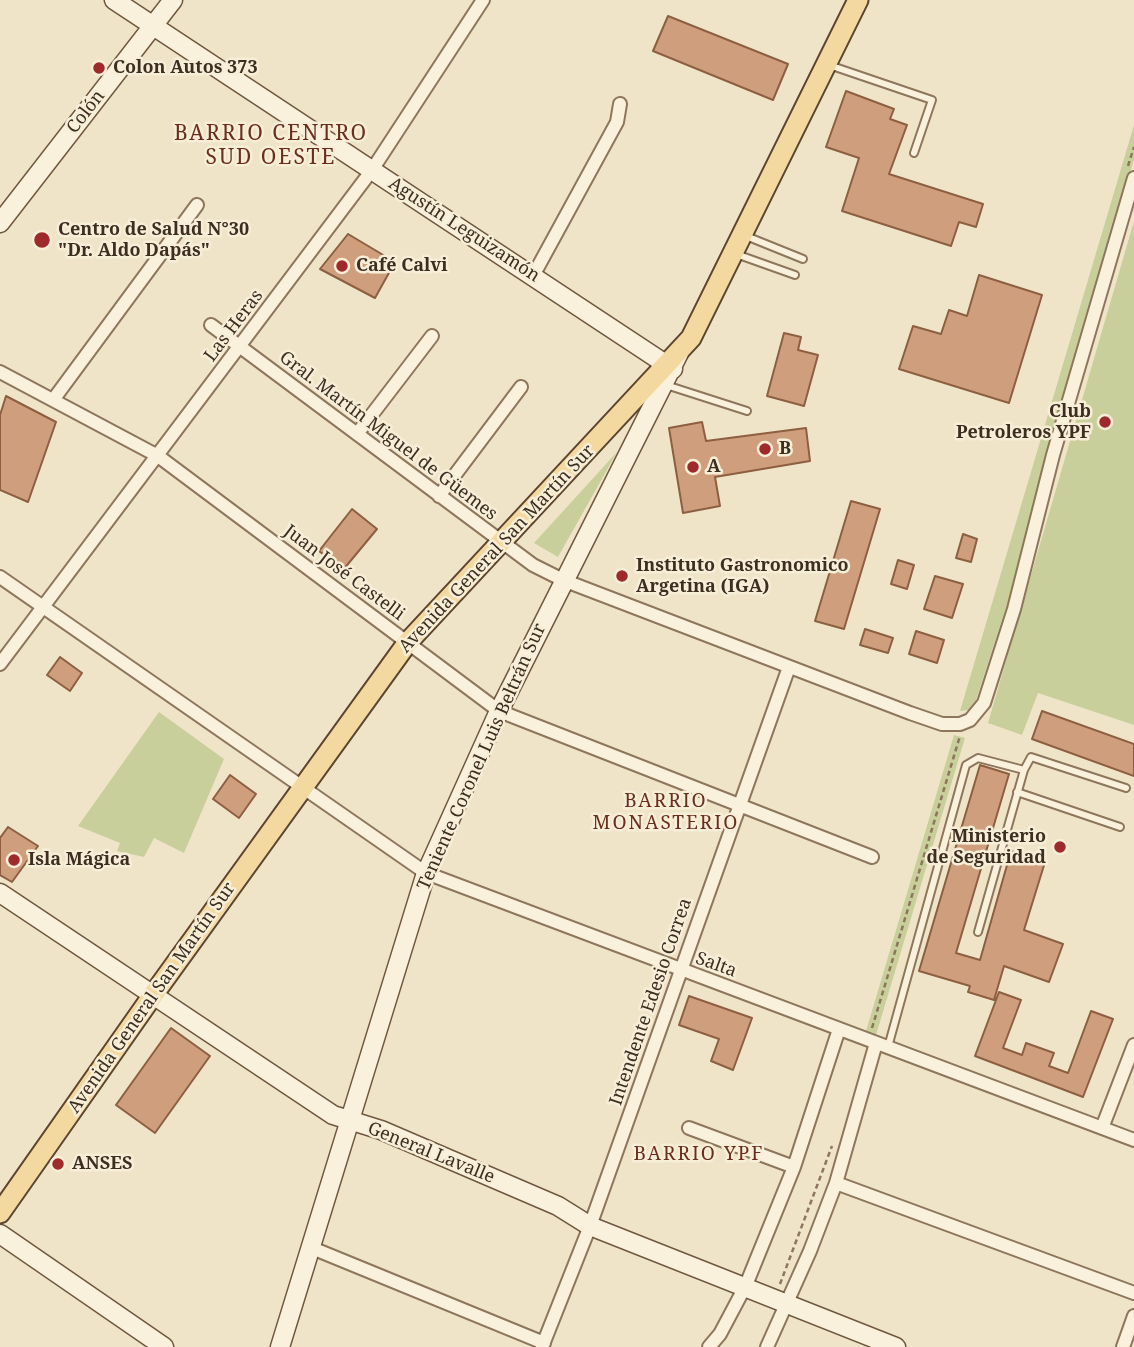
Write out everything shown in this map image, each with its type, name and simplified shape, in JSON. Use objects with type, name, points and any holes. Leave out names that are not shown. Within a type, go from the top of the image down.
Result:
[{"type":"main road","name":"Avenida General San Martín Sur","points":[[0,1213],[153,995],[408,642],[672,368],[701,323],[858,0]]},
{"type":"street","name":"Agustín Leguizamón","points":[[114,0],[672,368]]},
{"type":"street","name":"Colón","points":[[0,223],[173,0]]},
{"type":"street","name":"Las Heras","points":[[0,664],[372,170],[483,0]]},
{"type":"street","points":[[533,276],[617,122],[620,104]]},
{"type":"street","points":[[964,723],[976,714],[984,703],[1014,609],[1053,455],[1130,176]]},
{"type":"street","points":[[53,400],[197,205]]},
{"type":"street","name":"Gral. Martín Miguel de Güemes","points":[[211,324],[502,544],[563,580],[942,724],[964,723]]},
{"type":"street","points":[[357,434],[432,336]]},
{"type":"street","name":"Teniente Coronel Luis Beltrán Sur","points":[[280,1347],[426,873],[499,711],[672,368]]},
{"type":"street","name":"Juan José Castelli","points":[[0,372],[158,456],[499,711],[872,857]]},
{"type":"street","points":[[439,496],[521,387]]},
{"type":"street","name":"Salta","points":[[0,576],[426,873],[1134,1140]]},
{"type":"street","name":"Intendente Edesio Correa","points":[[543,1345],[590,1226],[789,667]]},
{"type":"street","name":"General Lavalle","points":[[0,893],[328,1112],[349,1122],[381,1130],[558,1206],[590,1226],[746,1285],[896,1347]]},
{"type":"street","points":[[709,1347],[720,1334],[746,1285],[794,1167],[839,1029]]},
{"type":"street","points":[[767,1347],[781,1300],[836,1183],[878,1044]]},
{"type":"street","points":[[1102,1128],[1134,1045]]},
{"type":"street","points":[[689,1128],[794,1167]]},
{"type":"street","points":[[836,1183],[1134,1293]]},
{"type":"street","points":[[0,1234],[164,1347]]},
{"type":"street","points":[[312,1248],[543,1345]]},
{"type":"street","points":[[1123,1347],[1134,1316]]},
{"type":"lane","points":[[827,64],[932,100],[914,153]]},
{"type":"lane","points":[[743,235],[803,259]]},
{"type":"lane","points":[[735,253],[795,275]]},
{"type":"lane","points":[[672,368],[747,411]]},
{"type":"lane","points":[[978,932],[1017,792],[1031,757],[1126,788]]},
{"type":"lane","points":[[878,1044],[966,765],[978,758],[1024,770]]},
{"type":"lane","points":[[1017,792],[1120,827]]},
{"type":"path","points":[[1130,176],[1134,147]]},
{"type":"path","points":[[878,1044],[964,723]]},
{"type":"path","points":[[781,1300],[835,1138]]},
{"type":"path","points":[[781,1300],[790,1275]]},
{"type":"green space","points":[[1134,125],[1134,159],[1009,598],[975,703],[968,710],[960,711]]},
{"type":"green space","name":"Club Petroleros YPF","points":[[1134,221],[1134,725],[1038,693],[1022,735],[988,723]]},
{"type":"green space","points":[[617,452],[558,557],[534,543]]},
{"type":"green space","points":[[159,712],[224,759],[184,853],[154,838],[144,857],[117,851],[120,843],[78,826]]},
{"type":"green space","points":[[954,735],[965,738],[876,1035],[866,1031]]},
{"type":"building","points":[[668,16],[788,64],[773,100],[653,51]]},
{"type":"building","points":[[846,91],[894,109],[890,119],[907,125],[889,174],[983,204],[976,227],[959,222],[951,246],[842,211],[859,158],[826,147]]},
{"type":"building","name":"Café Calvi","points":[[348,234],[395,262],[375,298],[320,269]]},
{"type":"building","points":[[979,275],[1042,295],[1009,403],[899,369],[913,326],[941,334],[949,310],[967,316]]},
{"type":"building","points":[[784,333],[801,337],[798,350],[818,355],[804,406],[767,396]]},
{"type":"building","points":[[6,396],[56,422],[28,502],[0,490],[0,415]]},
{"type":"building","points":[[702,422],[706,441],[806,428],[810,461],[715,477],[720,506],[683,513],[669,428]]},
{"type":"building","points":[[851,501],[880,509],[844,629],[815,621]]},
{"type":"building","points":[[352,509],[377,529],[343,570],[319,551]]},
{"type":"building","points":[[963,534],[977,539],[971,562],[956,558]]},
{"type":"building","points":[[898,560],[914,565],[907,589],[891,584]]},
{"type":"building","points":[[935,576],[963,584],[952,618],[924,609]]},
{"type":"building","points":[[865,629],[893,638],[888,653],[860,645]]},
{"type":"building","points":[[916,631],[944,640],[937,663],[909,654]]},
{"type":"building","points":[[60,657],[82,673],[70,691],[47,675]]},
{"type":"building","points":[[1042,711],[1134,744],[1134,776],[1032,739]]},
{"type":"building","points":[[980,765],[1009,774],[956,953],[980,960],[1011,851],[1045,862],[1024,930],[1063,944],[1049,982],[1004,966],[994,1000],[968,992],[970,986],[919,971]]},
{"type":"building","points":[[230,775],[256,794],[239,818],[213,799]]},
{"type":"building","name":"Isla Mágica","points":[[8,827],[38,846],[12,882],[0,875],[0,838]]},
{"type":"building","points":[[999,992],[1021,1000],[1003,1048],[1022,1055],[1026,1043],[1054,1053],[1049,1066],[1068,1073],[1091,1011],[1113,1019],[1083,1097],[975,1056]]},
{"type":"building","points":[[689,996],[752,1018],[733,1070],[711,1061],[719,1039],[679,1025]]},
{"type":"building","points":[[171,1028],[210,1056],[155,1133],[116,1105]]},
{"type":"place","name":"Colon Autos 373","points":[[99,68]]},
{"type":"place","name":"Centro de Salud N°30 \"Dr. Aldo Dapás\"","points":[[42,240]]},
{"type":"place","name":"Café Calvi","points":[[342,266]]},
{"type":"place","name":"Club Petroleros YPF","points":[[1105,422]]},
{"type":"place","name":"B","points":[[765,449]]},
{"type":"place","name":"A","points":[[693,467]]},
{"type":"place","name":"Instituto Gastronomico Argetina (IGA)","points":[[622,576]]},
{"type":"place","name":"Ministerio de Seguridad","points":[[1060,847]]},
{"type":"place","name":"Isla Mágica","points":[[14,860]]},
{"type":"place","name":"ANSES","points":[[58,1164]]},
{"type":"district","name":"BARRIO CENTRO SUD OESTE","points":[[271,146]]},
{"type":"district","name":"BARRIO MONASTERIO","points":[[666,813]]},
{"type":"district","name":"BARRIO YPF","points":[[699,1155]]}]
